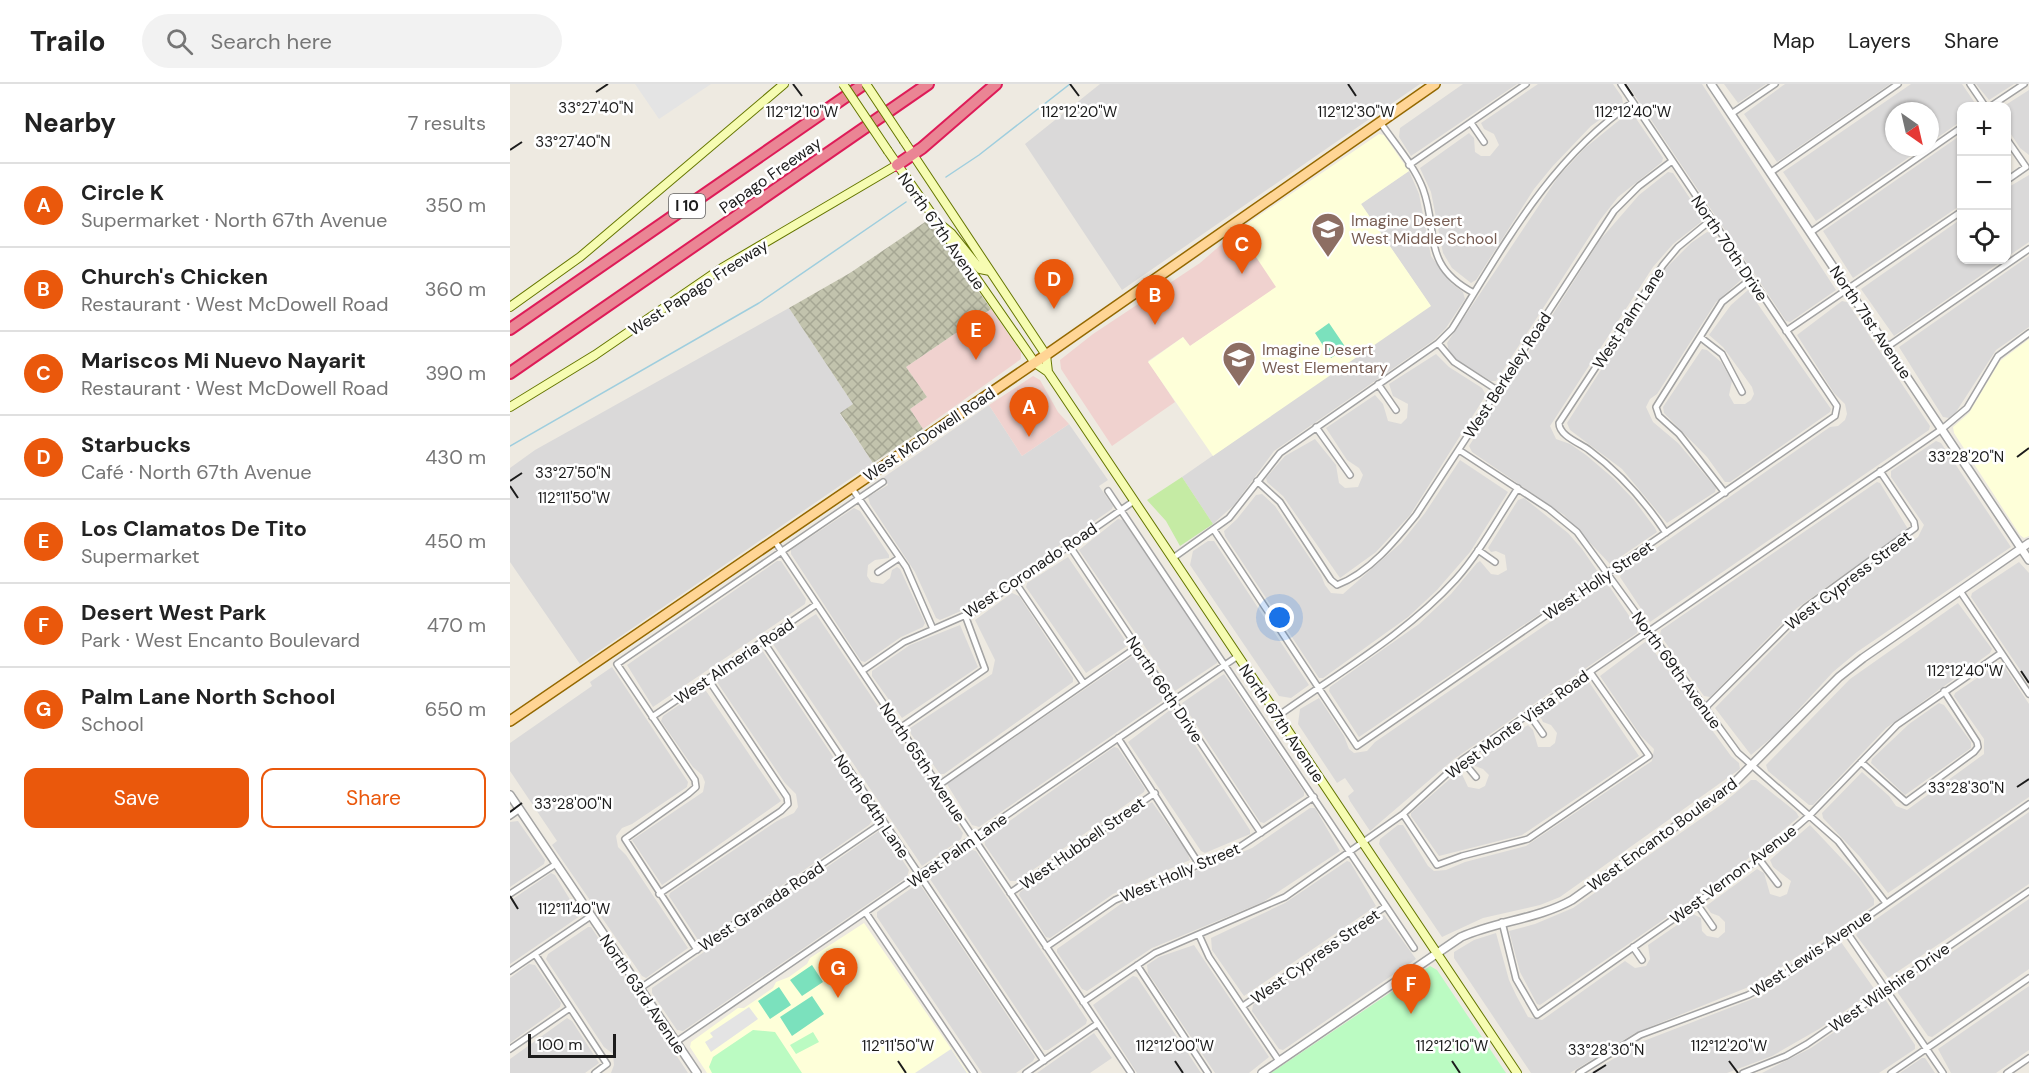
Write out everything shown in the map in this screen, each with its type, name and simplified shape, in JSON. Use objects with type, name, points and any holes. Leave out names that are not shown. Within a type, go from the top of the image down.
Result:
[{"type":"highway","name":"Papago Freeway","points":[[510,329],[865,84]]},
{"type":"highway","name":"Papago Freeway","points":[[510,373],[928,84]]},
{"type":"highway","points":[[893,168],[913,155],[996,84]]},
{"type":"main road","points":[[510,307],[595,244],[784,84]]},
{"type":"main road","name":"North 67th Avenue","points":[[843,84],[888,151],[893,168],[911,186],[1035,363],[1048,372],[1517,1073]]},
{"type":"main road","name":"North 67th Avenue","points":[[865,84],[948,205],[1046,355],[1048,372]]},
{"type":"main road","name":"West McDowell Road","points":[[510,721],[1035,363],[1435,84]]},
{"type":"main road","name":"West Papago Freeway","points":[[510,407],[595,355],[722,268],[893,168]]},
{"type":"main road","points":[[932,217],[951,233],[980,269],[990,270]]},
{"type":"street","points":[[1409,165],[1526,84]]},
{"type":"street","name":"North 70th Drive","points":[[1621,84],[1837,406],[1837,412]]},
{"type":"street","name":"North 71st Avenue","points":[[1712,84],[2029,560]]},
{"type":"street","points":[[1731,114],[1775,84]]},
{"type":"street","points":[[1771,172],[1898,84]]},
{"type":"street","points":[[1970,84],[1982,102]]},
{"type":"street","points":[[1997,102],[2024,84]]},
{"type":"street","points":[[1173,558],[1235,513],[1280,453],[1438,343],[1452,329],[1556,171],[1586,138],[1633,102]]},
{"type":"street","points":[[1380,122],[1423,190],[1436,254],[1450,275],[1474,293]]},
{"type":"street","points":[[1470,123],[1484,142]]},
{"type":"street","points":[[1811,232],[1957,130]]},
{"type":"street","points":[[2011,144],[2026,167],[2011,178]]},
{"type":"street","name":"West Berkeley Road","points":[[1257,481],[1280,502],[1331,580],[1337,585],[1361,571],[1402,532],[1459,450],[1614,212],[1639,186],[1672,161]]},
{"type":"street","points":[[1786,331],[1957,214]]},
{"type":"street","name":"West Palm Lane","points":[[1666,533],[1646,504],[1622,478],[1559,428],[1561,419],[1663,265],[1678,247],[1711,220]]},
{"type":"street","points":[[1887,347],[2029,249]]},
{"type":"street","points":[[1725,493],[1698,455],[1656,411],[1658,402],[1722,302],[1751,279]]},
{"type":"street","name":"West Monte Vista Road","points":[[1083,1002],[1155,953],[1275,903],[1350,852],[1402,814],[1462,760],[1942,429],[1967,408],[1998,356],[2029,333]]},
{"type":"street","points":[[1700,337],[1722,354],[1742,392]]},
{"type":"street","points":[[1438,343],[1454,362],[1497,390]]},
{"type":"street","points":[[1378,384],[1396,410]]},
{"type":"street","name":"West Holly Street","points":[[1318,688],[1357,746],[1835,417],[1837,412]]},
{"type":"street","points":[[1316,427],[1350,475]]},
{"type":"street","name":"North 69th Avenue","points":[[1459,450],[1518,488],[1577,532],[1648,632],[1752,766],[1810,815],[1845,849],[1886,903]]},
{"type":"street","name":"West Cypress Street","points":[[1705,708],[1805,608],[1915,528],[1914,522],[1880,471]]},
{"type":"street","name":"West McDowell Road","points":[[652,717],[617,664],[883,482]]},
{"type":"street","points":[[851,487],[910,576],[933,629]]},
{"type":"street","points":[[1278,716],[1409,624],[1457,578],[1518,488]]},
{"type":"street","name":"North 67th Avenue","points":[[1108,490],[1414,948]]},
{"type":"street","name":"West Coronado Road","points":[[862,671],[904,642],[965,615],[1134,501]]},
{"type":"street","points":[[1214,530],[1318,688]]},
{"type":"street","name":"North 65th Avenue","points":[[774,540],[1131,1073]]},
{"type":"street","name":"West Encanto Boulevard","points":[[1262,1073],[1461,937],[1502,922],[1548,911],[1572,900],[1715,799],[1752,766],[1839,677],[2029,543]]},
{"type":"street","name":"North 66th Drive","points":[[1069,545],[1261,833]]},
{"type":"street","points":[[1478,550],[1495,562]]},
{"type":"street","points":[[878,572],[899,558]]},
{"type":"street","points":[[1016,582],[1084,684]]},
{"type":"street","points":[[1960,591],[2029,694]]},
{"type":"street","name":"West Almeria Road","points":[[652,717],[817,604]]},
{"type":"street","points":[[900,728],[985,669],[965,615]]},
{"type":"street","name":"North 64th Lane","points":[[763,641],[882,823],[1044,1060]]},
{"type":"street","points":[[939,785],[1137,647]]},
{"type":"street","name":"West Vernon Avenue","points":[[1502,922],[1516,979],[1537,1015],[1759,859],[1810,815],[1897,725],[2001,653]]},
{"type":"street","name":"West Palm Lane","points":[[676,1042],[920,877],[1238,656]]},
{"type":"street","points":[[1402,814],[1437,866],[1462,856],[1528,839],[1649,756],[1590,672]]},
{"type":"street","points":[[660,894],[788,804],[788,797],[708,679]]},
{"type":"street","points":[[1861,762],[1906,802],[1978,747],[1944,691]]},
{"type":"street","points":[[1529,714],[1543,734]]},
{"type":"street","points":[[652,717],[695,780],[696,787],[625,839],[697,950]]},
{"type":"street","points":[[1118,738],[1199,864]]},
{"type":"street","points":[[1462,760],[1476,777]]},
{"type":"street","name":"West Hubbell Street","points":[[1010,893],[1155,793]]},
{"type":"street","name":"North 63rd Avenue","points":[[510,795],[697,1073]]},
{"type":"street","name":"West Holly Street","points":[[1046,947],[1115,900],[1238,848],[1314,797]]},
{"type":"street","name":"West Lewis Avenue","points":[[1579,1073],[1640,1035],[1748,995],[1778,979],[2029,804]]},
{"type":"street","points":[[510,816],[520,809]]},
{"type":"street","name":"West Granada Road","points":[[639,989],[882,823]]},
{"type":"street","points":[[1759,859],[1778,884]]},
{"type":"street","points":[[510,894],[556,864]]},
{"type":"street","name":"West Wilshire Drive","points":[[1743,1073],[1786,1056],[1807,1044],[2029,891]]},
{"type":"street","points":[[1697,904],[1713,927]]},
{"type":"street","name":"West Cypress Street","points":[[1243,1006],[1386,906]]},
{"type":"street","points":[[866,913],[974,1073]]},
{"type":"street","points":[[510,971],[591,916]]},
{"type":"street","points":[[1846,931],[1943,1073]]},
{"type":"street","points":[[1199,935],[1209,957],[1280,1061]]},
{"type":"street","points":[[1633,947],[1641,960]]},
{"type":"street","points":[[535,954],[607,1064],[595,1073]]},
{"type":"street","points":[[1137,965],[1208,1073]]},
{"type":"street","points":[[1891,1073],[2029,978]]},
{"type":"street","points":[[510,1049],[570,1008]]},
{"type":"street","points":[[1026,1073],[1097,1024]]},
{"type":"street","points":[[2007,1073],[2029,1058]]},
{"type":"shaded area","points":[[635,84],[711,84],[659,119]]},
{"type":"shaded area","points":[[1100,84],[1420,84],[1122,290],[1025,144]]},
{"type":"shaded area","points":[[1463,84],[1517,84],[1411,156],[1399,137],[1400,128]]},
{"type":"shaded area","points":[[1538,84],[1613,84],[1622,97],[1623,103],[1591,126],[1552,167],[1534,189],[1476,280],[1471,283],[1452,268],[1443,253],[1431,192],[1420,168],[1469,133],[1474,138],[1475,152],[1481,156],[1490,156],[1499,145],[1494,134],[1484,129],[1481,123]]},
{"type":"shaded area","points":[[1627,84],[1702,84],[1836,290],[1790,322],[1786,321]]},
{"type":"shaded area","points":[[1724,84],[1766,84],[1738,103]]},
{"type":"shaded area","points":[[1785,84],[1890,84],[1777,162],[1744,114]]},
{"type":"shaded area","points":[[1911,84],[1962,84],[1974,102],[1957,102],[1957,124],[1939,137],[1939,102],[1885,102],[1885,156],[1911,156],[1816,221],[1783,172]]},
{"type":"shaded area","points":[[1976,84],[2014,84],[1989,100]]},
{"type":"shaded area","points":[[2029,90],[2029,155],[2020,148],[2011,134],[2010,102]]},
{"type":"shaded area","points":[[1628,113],[1635,117],[1663,158],[1662,162],[1618,197],[1600,220],[1496,381],[1491,381],[1457,360],[1449,351],[1447,343],[1558,177],[1585,148]]},
{"type":"shaded area","points":[[1379,134],[1384,135],[1409,171],[1361,204],[1431,306],[1213,456],[1148,362],[1183,337],[1190,346],[1276,287],[1238,230]]},
{"type":"shaded area","points":[[1957,138],[1957,208],[1853,278],[1823,231],[1931,156],[1939,156],[1939,150]]},
{"type":"shaded area","points":[[1409,171],[1419,194],[1431,256],[1451,283],[1463,292],[1465,299],[1446,328],[1434,340],[1274,451],[1234,505],[1213,524],[1182,477],[1430,305],[1361,204]]},
{"type":"shaded area","points":[[1668,172],[1673,173],[1701,215],[1701,222],[1673,244],[1653,267],[1550,426],[1556,439],[1570,444],[1613,478],[1634,500],[1657,532],[1610,564],[1564,515],[1472,452],[1469,446],[1600,240],[1639,195]]},
{"type":"shaded area","points":[[2029,175],[2029,242],[2011,254],[2011,210],[2011,186]]},
{"type":"shaded area","points":[[928,220],[991,309],[906,367],[927,397],[910,409],[923,429],[873,463],[840,413],[853,404],[789,308],[850,273]]},
{"type":"shaded area","points":[[1957,222],[1957,264],[1997,264],[1894,336],[1861,289]]},
{"type":"shaded area","points":[[1238,230],[1277,287],[1190,346],[1183,337],[1148,361],[1175,402],[1112,446],[1061,369],[1060,360],[1093,334],[1200,263]]},
{"type":"shaded area","points":[[1707,232],[1715,234],[1742,279],[1716,302],[1657,394],[1650,399],[1646,407],[1653,422],[1678,443],[1716,488],[1715,492],[1667,523],[1622,469],[1570,430],[1567,423],[1666,268],[1691,243]]},
{"type":"shaded area","points":[[2029,256],[2029,327],[1996,350],[1956,412],[1949,418],[1943,417],[1899,347]]},
{"type":"shaded area","points":[[1748,290],[1831,409],[1830,412],[1730,482],[1725,482],[1707,457],[1664,413],[1663,407],[1702,349],[1707,350],[1721,362],[1732,381],[1729,395],[1734,404],[1745,404],[1751,400],[1754,394],[1752,387],[1723,347],[1709,335],[1731,305]]},
{"type":"shaded area","points":[[1842,301],[1847,302],[1930,426],[1929,430],[1650,622],[1620,577],[1622,572],[1830,427],[1838,426],[1845,420],[1847,414],[1845,404],[1834,393],[1797,335]]},
{"type":"shaded area","points":[[789,308],[853,404],[840,414],[873,463],[580,664],[510,562],[510,468],[535,450]]},
{"type":"shaded area","points":[[991,309],[1021,352],[1021,359],[923,429],[910,409],[927,397],[906,367]]},
{"type":"shaded area","points":[[2029,339],[2029,536],[2024,538],[1954,433],[1953,427],[1969,413],[2000,361]]},
{"type":"shaded area","points":[[1436,354],[1449,367],[1482,388],[1486,395],[1410,515],[1376,552],[1340,578],[1283,496],[1267,482],[1266,478],[1285,456],[1315,439],[1336,465],[1339,483],[1345,488],[1358,487],[1363,475],[1359,468],[1347,460],[1326,428],[1375,395],[1383,404],[1388,421],[1401,424],[1407,418],[1408,404],[1393,396],[1389,384]]},
{"type":"shaded area","points":[[1033,376],[1040,380],[1058,412],[1069,424],[1022,456],[989,405]]},
{"type":"shaded area","points":[[989,405],[1022,456],[1069,424],[1108,480],[1099,486],[1113,506],[1112,509],[970,607],[940,620],[936,618],[915,572],[870,504],[868,497],[888,485],[884,477]]},
{"type":"shaded area","points":[[1936,441],[1941,443],[2011,547],[1857,652],[1833,672],[1776,734],[1751,755],[1715,708],[1807,614],[1918,537],[1924,525],[1891,477],[1891,471]]},
{"type":"shaded area","points":[[1460,460],[1508,492],[1470,552],[1437,590],[1408,617],[1323,678],[1319,678],[1225,536],[1224,531],[1256,495],[1262,494],[1275,506],[1331,593],[1343,594],[1401,543],[1425,513]]},
{"type":"shaded area","points":[[1877,482],[1880,483],[1908,529],[1797,608],[1710,697],[1704,696],[1660,635],[1661,630]]},
{"type":"shaded area","points":[[1524,498],[1568,533],[1598,572],[1597,575],[1359,737],[1329,691],[1330,687],[1419,624],[1451,594],[1480,561],[1491,574],[1498,575],[1507,570],[1505,555],[1496,551],[1491,552],[1488,548],[1518,500]]},
{"type":"shaded area","points":[[854,508],[860,511],[889,555],[889,558],[875,560],[868,565],[867,576],[871,582],[883,584],[890,578],[892,570],[897,567],[900,569],[925,623],[923,627],[901,637],[865,662],[861,661],[791,554],[791,550]]},
{"type":"shaded area","points":[[1118,519],[1123,520],[1217,660],[1217,663],[1175,691],[1079,550]]},
{"type":"shaded area","points":[[1208,541],[1214,541],[1309,685],[1291,698],[1279,696],[1190,565],[1193,551]]},
{"type":"shaded area","points":[[1068,557],[1127,643],[1127,646],[1086,673],[1026,587],[1027,583]]},
{"type":"shaded area","points":[[777,561],[781,561],[806,599],[805,604],[653,707],[627,665]]},
{"type":"shaded area","points":[[2019,562],[2029,573],[2029,683],[1971,597],[1972,593]]},
{"type":"shaded area","points":[[1605,584],[1609,586],[1638,629],[1637,633],[1454,759],[1370,831],[1348,796],[1354,791],[1345,778],[1337,783],[1298,724],[1300,709],[1319,698],[1344,736],[1349,749],[1354,753],[1367,751],[1375,742]]},
{"type":"shaded area","points":[[1012,593],[1019,596],[1073,678],[1073,682],[944,774],[940,774],[911,734],[910,728],[992,674],[995,660],[975,620]]},
{"type":"shaded area","points":[[1958,603],[1992,649],[1990,653],[1886,728],[1813,805],[1809,805],[1768,771],[1766,765],[1850,679]]},
{"type":"shaded area","points":[[816,614],[963,833],[961,839],[922,866],[773,644],[774,641]]},
{"type":"shaded area","points":[[960,625],[978,667],[902,718],[872,676],[872,671],[910,645]]},
{"type":"shaded area","points":[[1645,642],[1731,756],[1739,763],[1740,769],[1560,897],[1540,905],[1483,918],[1442,937],[1379,844],[1380,839],[1398,825],[1403,825],[1428,866],[1434,871],[1446,870],[1465,862],[1526,846],[1652,761],[1654,749],[1641,736],[1600,676]]},
{"type":"shaded area","points":[[762,650],[874,818],[869,825],[703,940],[698,940],[669,896],[670,893],[777,821],[794,813],[798,807],[796,794],[785,783],[717,682],[717,679]]},
{"type":"shaded area","points":[[1133,656],[1163,696],[1162,701],[979,827],[972,825],[947,784]]},
{"type":"shaded area","points":[[2002,663],[2029,704],[2029,797],[1888,893],[1860,857],[1823,818],[1822,813],[1862,772],[1889,796],[1896,806],[1907,810],[1984,754],[1984,739],[1954,696],[1955,693]]},
{"type":"shaded area","points":[[612,667],[688,782],[687,787],[632,824],[622,828],[616,836],[618,847],[626,855],[688,948],[646,978],[642,976],[552,845],[557,841],[510,771],[510,743],[592,686],[590,682]]},
{"type":"shaded area","points":[[1224,674],[1304,792],[1304,796],[1264,823],[1260,822],[1182,703]]},
{"type":"shaded area","points":[[1589,682],[1639,756],[1522,835],[1439,856],[1411,813],[1460,770],[1468,787],[1479,789],[1485,786],[1489,775],[1483,769],[1475,766],[1474,759],[1528,725],[1533,730],[1538,747],[1550,747],[1555,743],[1557,733],[1551,725],[1543,722],[1540,716]]},
{"type":"shaded area","points":[[704,688],[781,801],[662,885],[632,840],[703,792],[705,782],[702,775],[693,767],[661,721],[663,716]]},
{"type":"shaded area","points":[[1939,703],[1944,705],[1971,742],[1971,748],[1905,795],[1871,763],[1872,759],[1909,724]]},
{"type":"shaded area","points":[[1170,710],[1173,711],[1250,830],[1250,834],[1205,853],[1201,851],[1128,742]]},
{"type":"shaded area","points":[[1114,747],[1118,748],[1145,789],[1144,792],[1017,881],[1010,881],[985,845],[984,839]]},
{"type":"shaded area","points":[[1751,780],[1756,780],[1796,812],[1799,817],[1728,875],[1540,1005],[1537,1004],[1520,972],[1509,931],[1535,924],[1573,908],[1722,804]]},
{"type":"shaded area","points":[[1152,802],[1187,852],[1190,860],[1113,894],[1050,938],[1046,937],[1019,895],[1020,892]]},
{"type":"shaded area","points":[[1310,808],[1315,808],[1340,851],[1263,902],[1152,948],[1087,991],[1082,989],[1057,952],[1057,949],[1128,899],[1252,848]]},
{"type":"shaded area","points":[[2029,812],[2029,884],[1888,978],[1856,935],[1859,931]]},
{"type":"shaded area","points":[[518,821],[545,860],[544,864],[510,887],[510,822]]},
{"type":"shaded area","points":[[1810,825],[1859,877],[1874,899],[1874,905],[1756,984],[1635,1033],[1570,1073],[1531,1073],[1454,958],[1454,952],[1474,940],[1496,933],[1509,980],[1516,995],[1528,1017],[1542,1020],[1625,961],[1635,968],[1646,966],[1650,959],[1648,945],[1693,914],[1701,918],[1702,931],[1707,936],[1718,938],[1725,932],[1725,922],[1719,916],[1711,913],[1706,906],[1757,869],[1764,873],[1770,894],[1780,897],[1787,894],[1791,881],[1773,867],[1770,860]]},
{"type":"shaded area","points":[[879,831],[883,831],[909,870],[907,877],[683,1031],[677,1030],[652,993],[652,988]]},
{"type":"shaded area","points":[[969,849],[976,851],[1087,1020],[1086,1024],[1048,1050],[1044,1050],[930,879],[931,874]]},
{"type":"shaded area","points":[[1347,861],[1350,862],[1376,906],[1244,996],[1212,950],[1211,938],[1285,903]]},
{"type":"shaded area","points":[[551,873],[555,875],[580,916],[510,964],[510,901]]},
{"type":"shaded area","points":[[916,885],[921,886],[1035,1057],[1016,1073],[982,1073],[877,917],[877,912]]},
{"type":"shaded area","points":[[2029,899],[2029,969],[1932,1037],[1928,1036],[1898,993],[1898,989]]},
{"type":"shaded area","points":[[1384,915],[1416,959],[1283,1050],[1279,1049],[1252,1011],[1253,1005]]},
{"type":"shaded area","points":[[864,923],[968,1073],[707,1073],[690,1047],[691,1042],[738,1008],[744,1008],[773,988],[776,982],[789,977],[807,964],[810,958]]},
{"type":"shaded area","points":[[591,927],[688,1073],[611,1073],[614,1065],[613,1054],[604,1047],[546,959],[548,954]]},
{"type":"shaded area","points":[[1841,942],[1875,990],[1819,1029],[1772,1056],[1727,1073],[1590,1073],[1641,1042],[1763,995]]},
{"type":"shaded area","points":[[1194,945],[1269,1057],[1249,1073],[1215,1073],[1148,973],[1147,965],[1159,957]]},
{"type":"shaded area","points":[[529,964],[535,965],[561,1003],[560,1007],[510,1043],[510,978]]},
{"type":"shaded area","points":[[1133,976],[1137,977],[1201,1073],[1137,1073],[1093,1005]]},
{"type":"shaded area","points":[[2029,986],[2029,1050],[1996,1073],[1951,1073],[1938,1049]]},
{"type":"shaded area","points":[[1885,999],[1915,1045],[1915,1049],[1879,1073],[1762,1073],[1811,1048]]},
{"type":"shaded area","points":[[749,1007],[758,1019],[711,1052],[705,1042],[713,1037],[710,1033]]},
{"type":"shaded area","points":[[567,1018],[572,1021],[599,1063],[585,1073],[510,1073],[510,1059]]},
{"type":"shaded area","points":[[1094,1033],[1112,1058],[1090,1073],[1037,1073]]},
{"type":"shaded area","points":[[951,1049],[967,1073],[915,1073]]},
{"type":"shaded area","points":[[1925,1058],[1935,1073],[1900,1073]]},
{"type":"green space","points":[[1329,323],[1346,348],[1331,358],[1315,333]]},
{"type":"green space","points":[[1182,477],[1213,524],[1180,546],[1166,521],[1147,500]]},
{"type":"green space","points":[[812,965],[823,982],[802,996],[790,980]]},
{"type":"green space","points":[[1430,966],[1437,970],[1506,1073],[1271,1073]]},
{"type":"green space","points":[[779,987],[791,1005],[770,1019],[758,1001]]},
{"type":"green space","points":[[812,996],[824,1014],[792,1036],[780,1017]]},
{"type":"green space","points":[[753,1030],[775,1032],[802,1073],[712,1073],[709,1067],[713,1057]]},
{"type":"green space","points":[[813,1032],[819,1042],[796,1054],[790,1045]]},
{"type":"waterway","points":[[946,177],[979,155],[1070,84]]},
{"type":"waterway","points":[[510,446],[759,303],[906,202]]},
{"type":"place","name":"Imagine Desert West Middle School","points":[[1328,258]]},
{"type":"place","name":"Mariscos Mi Nuevo Nayarit","points":[[1242,274]]},
{"type":"place","name":"Starbucks","points":[[1054,309]]},
{"type":"place","name":"Church's Chicken","points":[[1155,325]]},
{"type":"place","name":"Los Clamatos De Tito","points":[[976,360]]},
{"type":"place","name":"Imagine Desert West Elementary","points":[[1239,387]]},
{"type":"place","name":"Circle K","points":[[1029,437]]},
{"type":"place","name":"Palm Lane North School","points":[[838,998]]},
{"type":"place","name":"Desert West Park","points":[[1411,1014]]}]
